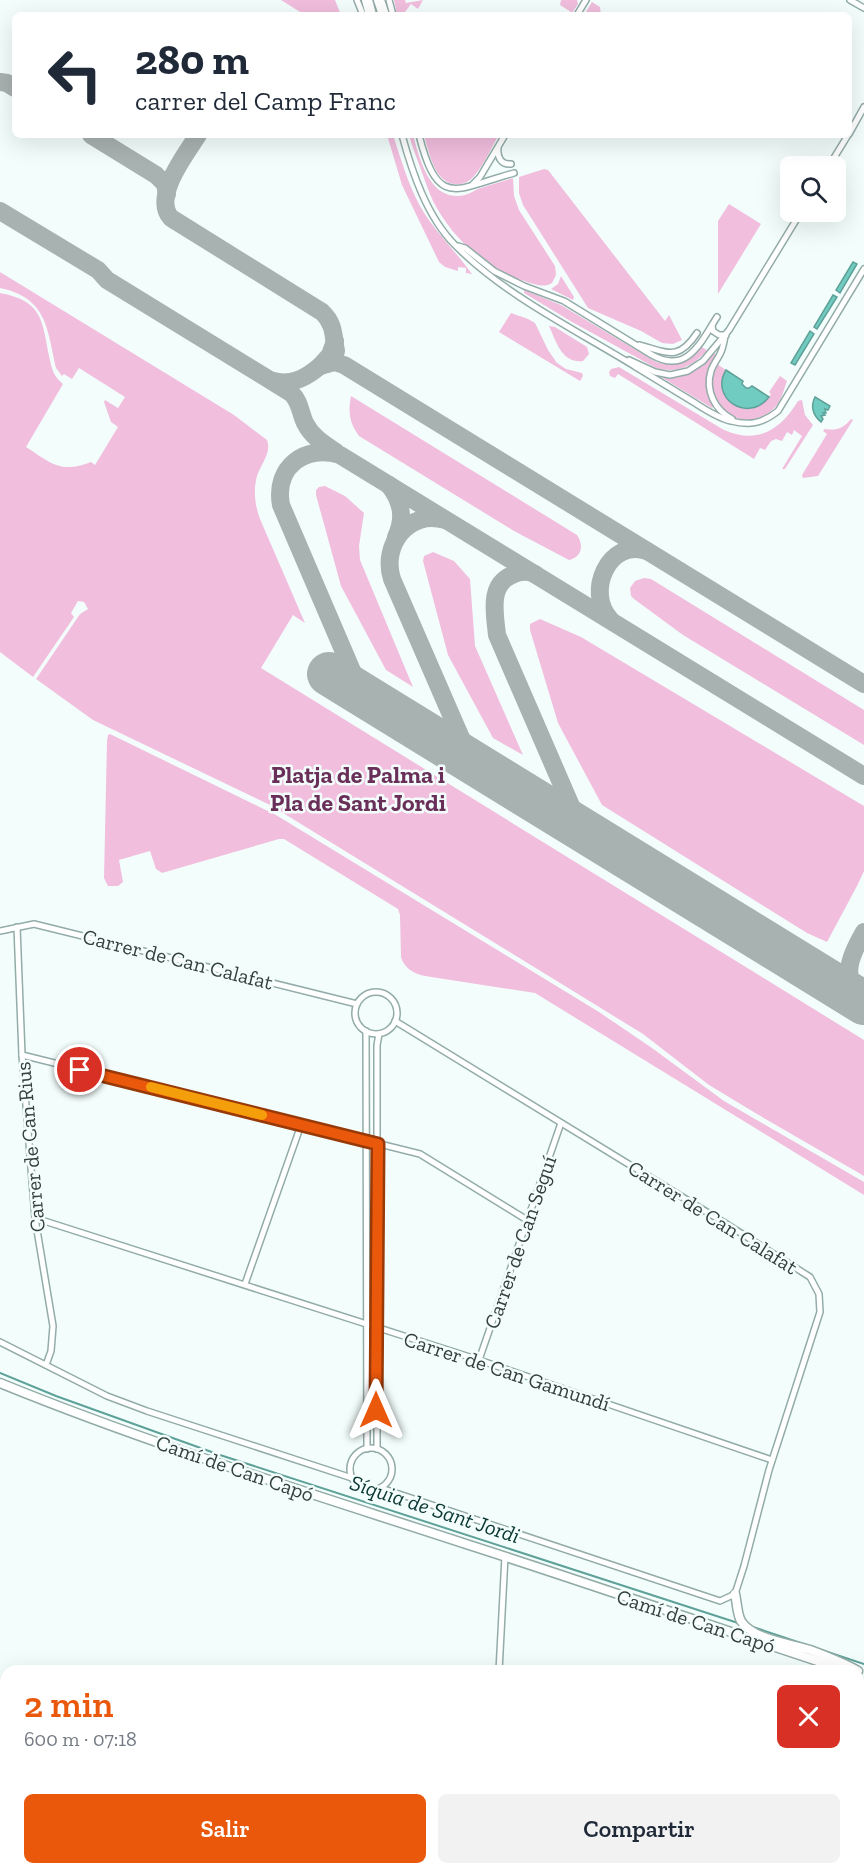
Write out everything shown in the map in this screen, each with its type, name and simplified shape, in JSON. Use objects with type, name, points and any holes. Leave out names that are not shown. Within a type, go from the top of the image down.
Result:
[{"type":"main road","name":"Camí de Can Capó","points":[[0,1383],[68,1410],[231,1467],[830,1665]]},
{"type":"main road","points":[[735,1594],[740,1620],[747,1629],[846,1665]]},
{"type":"street","points":[[850,0],[864,8]]},
{"type":"street","points":[[852,130],[864,107]]},
{"type":"street","points":[[857,121],[864,112]]},
{"type":"street","points":[[403,138],[412,168],[427,203],[445,233],[490,277],[714,414],[739,423],[757,423],[778,411],[864,269]]},
{"type":"street","points":[[420,138],[429,166],[439,182],[447,188],[465,189],[514,173]]},
{"type":"street","points":[[472,185],[480,177],[503,138]]},
{"type":"street","points":[[835,156],[847,138]]},
{"type":"street","points":[[498,148],[501,161],[512,164]]},
{"type":"street","points":[[603,348],[655,372],[675,374],[699,365],[726,334],[795,222]]},
{"type":"street","points":[[454,244],[465,248],[494,271],[524,286],[564,301],[660,359],[679,360],[695,351],[717,317]]},
{"type":"street","points":[[713,324],[714,332],[719,335],[726,334]]},
{"type":"street","points":[[634,344],[674,353],[687,346],[697,333]]},
{"type":"street","points":[[726,334],[721,352],[710,373],[709,387],[718,409],[739,423]]},
{"type":"street","name":"Carrer de Can Calafat","points":[[0,931],[34,924],[357,1004]]},
{"type":"street","name":"Carrer de Can Rius","points":[[17,927],[22,1055],[35,1218],[53,1326],[51,1351],[46,1365]]},
{"type":"street","points":[[381,992],[388,995],[396,1007],[395,1021],[386,1032],[379,1034],[366,1031],[355,1016],[357,1004],[367,993],[381,992]]},
{"type":"street","name":"Carrer de Can Calafat","points":[[395,1021],[810,1276],[819,1294],[820,1312],[772,1460],[735,1594]]},
{"type":"street","points":[[366,1031],[367,1449]]},
{"type":"street","points":[[376,1449],[377,1045],[379,1034]]},
{"type":"street","points":[[22,1055],[420,1154],[528,1220]]},
{"type":"street","name":"Carrer de Can Seguí","points":[[479,1360],[561,1123]]},
{"type":"street","points":[[245,1284],[301,1125]]},
{"type":"street","name":"Carrer de Can Gamundí","points":[[35,1218],[479,1360],[772,1460]]},
{"type":"street","points":[[0,1342],[107,1396],[352,1478],[368,1490],[381,1488],[720,1601],[735,1594]]},
{"type":"street","points":[[352,1478],[353,1460],[362,1451],[376,1449],[388,1457],[391,1464],[390,1477],[381,1488]]},
{"type":"street","points":[[499,1665],[505,1556]]},
{"type":"shaded area","points":[[281,0],[335,0],[340,12],[300,12]]},
{"type":"shaded area","points":[[394,0],[405,0],[406,3],[423,0],[418,9],[411,4],[405,12],[396,12]]},
{"type":"shaded area","points":[[561,0],[577,0],[578,4],[573,12],[560,5]]},
{"type":"shaded area","points":[[592,2],[600,7],[601,12],[586,12]]},
{"type":"shaded area","points":[[388,138],[394,138],[420,206],[472,274],[466,273],[466,268],[458,267],[458,271],[445,267],[439,262],[402,185]]},
{"type":"shaded area","points":[[410,138],[414,138],[428,177],[443,193],[453,196],[465,195],[513,178],[514,196],[519,210],[555,266],[556,275],[552,283],[537,285],[521,280],[494,267],[469,249],[440,214]]},
{"type":"shaded area","points":[[425,138],[497,138],[475,175],[463,183],[451,183],[444,180],[431,159]]},
{"type":"shaded area","points":[[544,169],[548,170],[665,321],[669,315],[682,340],[673,344],[662,343],[641,331],[588,308],[523,205],[519,193],[519,177]]},
{"type":"shaded area","points":[[729,204],[761,224],[718,294],[718,221]]},
{"type":"shaded area","points":[[0,272],[234,415],[267,440],[267,454],[256,482],[257,508],[305,623],[293,615],[261,668],[864,1040],[864,1176],[709,1085],[643,1034],[270,805],[93,720],[36,679],[80,614],[88,609],[84,602],[78,601],[71,613],[74,617],[33,677],[0,652],[0,293],[24,301],[38,314],[52,368],[63,384],[26,447],[49,462],[63,467],[91,462],[95,465],[118,427],[111,422],[104,402],[105,400],[118,408],[125,397],[79,368],[72,379],[64,374],[62,376],[56,368],[47,328],[42,317],[27,299],[0,288]]},
{"type":"shaded area","points":[[561,276],[574,297],[573,300],[551,289],[558,284]]},
{"type":"shaded area","points":[[524,290],[561,305],[656,362],[676,364],[693,357],[702,347],[707,350],[684,367],[671,370],[656,368],[572,322],[524,293]]},
{"type":"shaded area","points":[[511,313],[535,323],[557,363],[566,369],[582,373],[580,381],[499,332]]},
{"type":"shaded area","points":[[549,326],[555,327],[587,347],[589,354],[583,361],[570,359],[557,344]]},
{"type":"shaded area","points":[[712,353],[717,355],[708,374],[707,386],[712,408],[661,377],[684,375],[702,365]]},
{"type":"shaded area","points":[[717,364],[726,370],[722,381],[727,398],[743,407],[753,407],[762,403],[771,394],[769,392],[780,376],[787,381],[776,406],[765,415],[752,419],[740,419],[729,414],[720,406],[714,394],[713,380]]},
{"type":"shaded area","points":[[619,367],[724,430],[736,434],[748,436],[767,432],[784,419],[798,401],[802,400],[805,415],[813,425],[785,469],[782,469],[802,436],[794,430],[792,435],[787,432],[782,441],[776,439],[771,441],[765,450],[760,448],[754,459],[618,374],[615,378],[610,376],[611,369]]},
{"type":"shaded area","points":[[351,396],[577,535],[581,550],[577,556],[569,560],[514,531],[359,436],[350,417]]},
{"type":"shaded area","points":[[851,419],[853,420],[818,476],[803,478],[802,475],[827,434],[823,431],[840,428]]},
{"type":"shaded area","points":[[325,486],[345,496],[364,513],[359,546],[360,560],[413,687],[386,670],[341,586],[316,495],[319,487]]},
{"type":"shaded area","points":[[433,552],[454,561],[470,579],[475,646],[523,755],[493,738],[448,655],[423,561],[424,556]]},
{"type":"shaded area","points":[[644,578],[651,579],[864,710],[864,745],[683,635],[634,599],[630,588],[635,581]]},
{"type":"shaded area","points":[[540,619],[581,637],[864,806],[864,871],[827,942],[807,933],[602,805],[558,723],[530,630],[530,624]]},
{"type":"shaded area","points":[[110,734],[276,815],[599,1012],[724,1101],[864,1182],[864,1195],[535,993],[425,976],[413,972],[404,964],[401,957],[398,909],[284,839],[162,873],[156,869],[150,851],[119,860],[123,882],[118,886],[108,886],[104,878],[107,741]]},
{"type":"water","points":[[853,262],[857,264],[840,293],[836,290]]},
{"type":"water","points":[[833,295],[837,297],[817,329],[814,327]]},
{"type":"water","points":[[810,331],[814,334],[795,365],[791,363]]},
{"type":"water","points":[[726,370],[743,381],[742,384],[746,388],[752,386],[769,397],[760,405],[751,408],[742,408],[733,404],[723,390],[722,380]]},
{"type":"water","points":[[815,397],[830,406],[828,410],[825,409],[826,413],[823,413],[825,415],[821,416],[823,419],[821,422],[813,411]]},
{"type":"waterway","name":"Síquia de Sant Jordi","points":[[0,1373],[56,1396],[220,1455],[738,1623]]},
{"type":"waterway","name":"Síquia de Sant Jordi","points":[[753,1627],[864,1664]]},
{"type":"taxiway","points":[[0,82],[12,86]]},
{"type":"taxiway","points":[[96,138],[156,175],[165,184],[167,194]]},
{"type":"taxiway","points":[[196,138],[179,164],[168,188],[166,209],[171,218],[322,312],[331,326],[336,351]]},
{"type":"taxiway","points":[[0,211],[98,270],[107,280],[291,393],[311,432],[336,452]]},
{"type":"taxiway","points":[[335,341],[330,355],[320,366],[334,362],[344,365],[864,684]]},
{"type":"taxiway","points":[[273,381],[292,382],[320,366]]},
{"type":"taxiway","points":[[373,701],[356,680],[281,505],[280,491],[287,470],[304,456],[315,453],[327,452],[340,455],[864,776]]},
{"type":"taxiway","points":[[389,485],[401,510],[401,523],[396,537]]},
{"type":"taxiway","points":[[445,520],[432,518],[410,525],[394,542],[390,566],[392,579],[465,747],[482,768]]},
{"type":"taxiway","points":[[610,619],[603,608],[600,595],[605,570],[622,552],[633,549],[647,551]]},
{"type":"taxiway","points":[[535,574],[530,572],[515,574],[499,586],[495,601],[497,635],[575,815],[581,826],[592,835]]},
{"type":"taxiway","points":[[864,932],[854,951],[849,968],[852,985],[864,1002]]},
{"type":"runway","points":[[329,674],[864,1003]]},
{"type":"slow traffic","points":[[151,1087],[262,1115]]},
{"type":"district","name":"Platja de Palma i Pla de Sant Jordi","points":[[358,788]]},
{"type":"route","points":[[80,1070],[378,1144],[376,1410]]}]
